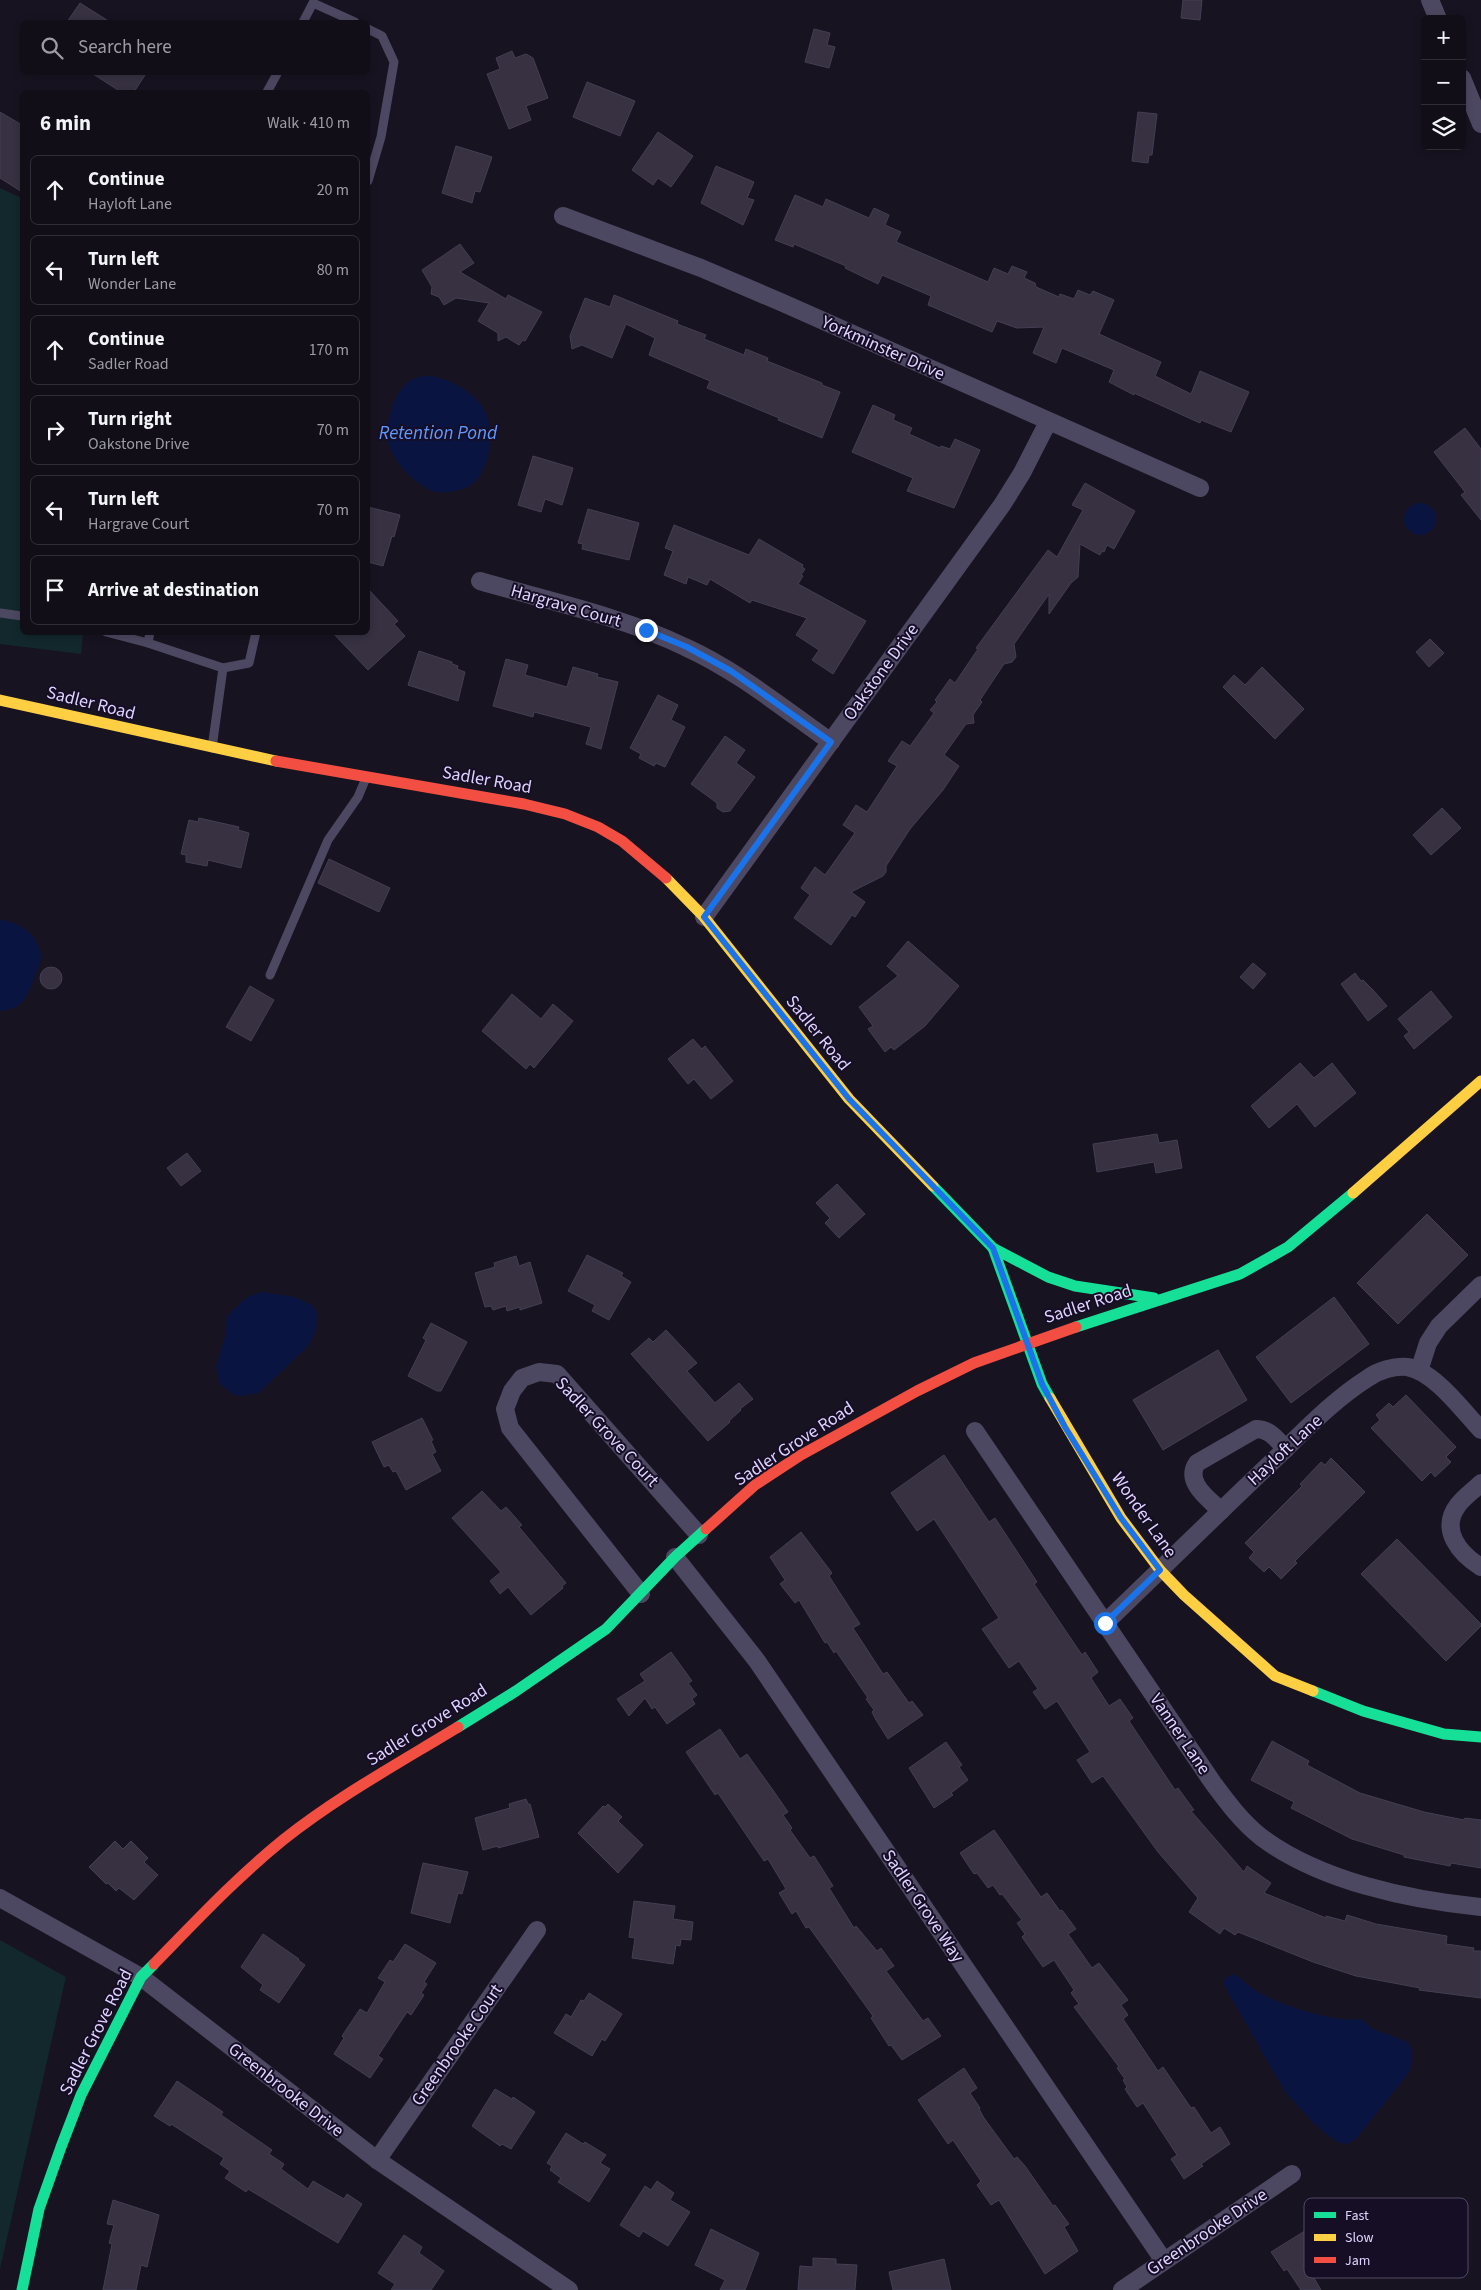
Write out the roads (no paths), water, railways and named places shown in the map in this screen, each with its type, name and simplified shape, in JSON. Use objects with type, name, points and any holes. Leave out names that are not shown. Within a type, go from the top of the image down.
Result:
[{"type":"street","points":[[1430,0],[1436,15]]},
{"type":"street","points":[[1466,88],[1481,124]]},
{"type":"street","name":"Yorkminster Drive","points":[[563,216],[713,273],[1200,488]]},
{"type":"street","name":"Oakstone Drive","points":[[704,917],[1002,505],[1022,473],[1048,422]]},
{"type":"street","name":"Hargrave Court","points":[[480,581],[646,630],[687,647],[731,671],[831,742]]},
{"type":"street","name":"Sadler Road","points":[[0,700],[212,748],[524,804],[565,814],[598,827],[622,841],[659,870],[704,917],[849,1099],[993,1248],[1026,1343],[1240,1274],[1288,1246],[1336,1208],[1481,1080]]},
{"type":"street","points":[[993,1248],[1048,1277],[1075,1286],[1161,1299]]},
{"type":"street","points":[[1419,1371],[1428,1343],[1438,1326],[1481,1285]]},
{"type":"street","name":"Sadler Grove Road","points":[[22,2290],[39,2209],[61,2147],[81,2095],[141,1978],[236,1881],[283,1840],[333,1804],[524,1685],[606,1628],[675,1557],[755,1485],[801,1455],[917,1391],[974,1363],[1026,1343]]},
{"type":"street","name":"Wonder Lane","points":[[1026,1343],[1042,1384],[1065,1427],[1121,1518],[1160,1570],[1184,1595],[1275,1676],[1364,1711],[1444,1734],[1481,1737]]},
{"type":"street","name":"Hayloft Lane","points":[[1105,1623],[1337,1402],[1369,1377],[1382,1370],[1408,1367],[1433,1379],[1481,1430]]},
{"type":"street","name":"Sadler Grove Court","points":[[641,1594],[510,1428],[505,1409],[512,1391],[522,1378],[540,1372],[556,1374],[699,1534]]},
{"type":"street","points":[[1221,1511],[1198,1489],[1194,1479],[1194,1468],[1197,1463],[1256,1429],[1264,1429],[1270,1432],[1286,1449]]},
{"type":"street","name":"Vanner Lane","points":[[975,1431],[1213,1783],[1235,1812],[1260,1836],[1293,1857],[1328,1873],[1397,1893],[1481,1907]]},
{"type":"street","points":[[1481,1483],[1458,1506],[1452,1516],[1451,1527],[1453,1538],[1459,1549],[1481,1566]]},
{"type":"street","name":"Sadler Grove Way","points":[[675,1557],[757,1661],[1164,2261]]},
{"type":"street","name":"Greenbrooke Drive","points":[[0,1898],[141,1978],[377,2160],[569,2290]]},
{"type":"street","name":"Greenbrooke Court","points":[[377,2160],[537,1930]]},
{"type":"street","name":"Greenbrooke Drive","points":[[1122,2290],[1292,2174]]},
{"type":"lane","points":[[304,20],[314,3],[351,20]]},
{"type":"lane","points":[[370,30],[382,36],[394,62],[380,137],[370,174]]},
{"type":"lane","points":[[268,90],[276,75]]},
{"type":"lane","points":[[0,613],[20,616]]},
{"type":"lane","points":[[117,635],[223,668],[248,663],[255,635]]},
{"type":"lane","points":[[148,643],[149,635]]},
{"type":"lane","points":[[212,748],[223,668]]},
{"type":"lane","points":[[270,975],[328,840],[358,797],[367,777]]},
{"type":"water","name":"Retention Pond","points":[[425,376],[442,378],[459,386],[474,397],[485,411],[490,431],[490,443],[485,466],[472,484],[463,489],[437,492],[421,485],[400,465],[390,449],[387,427],[394,401],[408,382]]},
{"type":"water","points":[[1420,503],[1431,508],[1436,519],[1431,530],[1420,535],[1409,530],[1404,519],[1409,508]]},
{"type":"water","points":[[0,920],[15,923],[28,931],[37,943],[41,958],[30,990],[24,1001],[14,1008],[0,1011]]},
{"type":"water","points":[[263,1292],[295,1297],[312,1305],[317,1312],[316,1331],[308,1346],[259,1393],[242,1396],[234,1395],[219,1383],[216,1366],[226,1333],[227,1316],[247,1297]]},
{"type":"water","points":[[1233,1974],[1258,1992],[1281,2003],[1323,2016],[1351,2020],[1362,2019],[1373,2029],[1408,2042],[1412,2058],[1408,2074],[1356,2139],[1347,2144],[1337,2142],[1314,2124],[1285,2092],[1223,1983],[1227,1977]]}]
